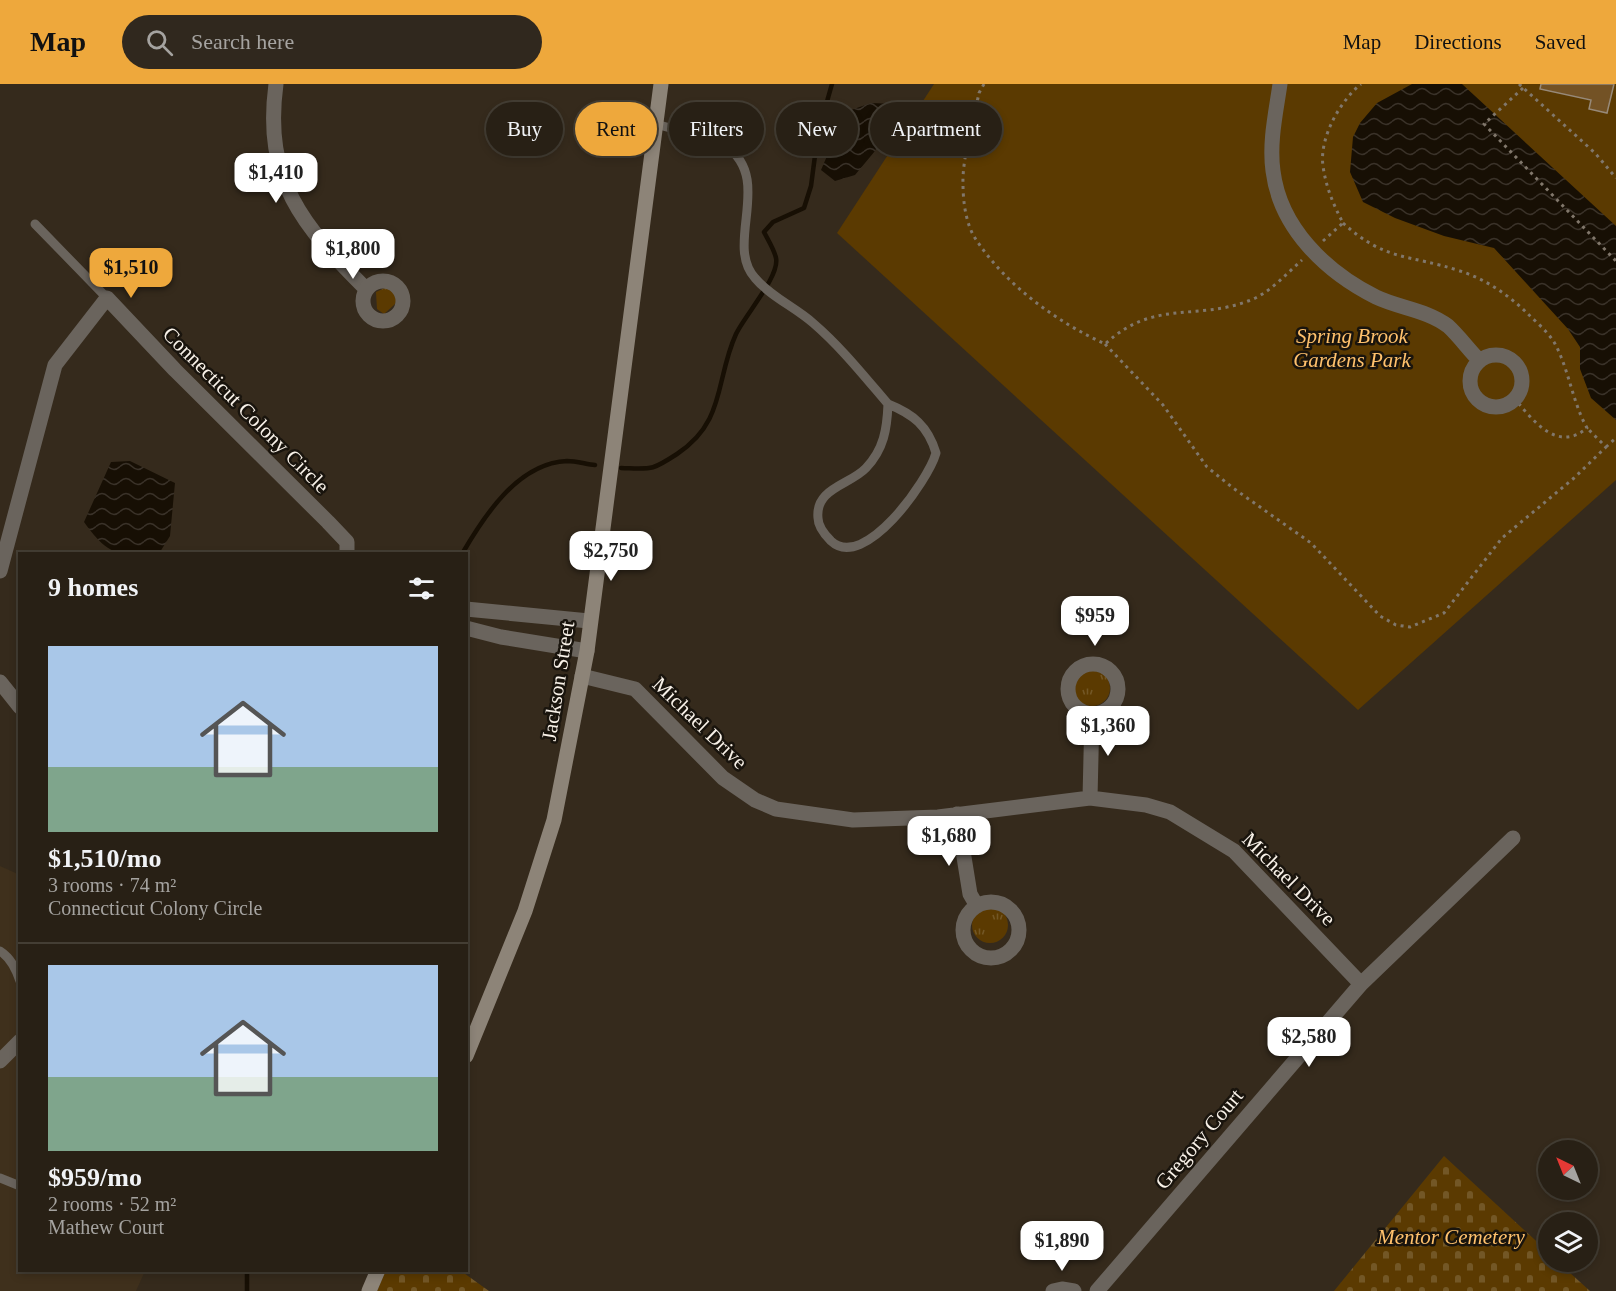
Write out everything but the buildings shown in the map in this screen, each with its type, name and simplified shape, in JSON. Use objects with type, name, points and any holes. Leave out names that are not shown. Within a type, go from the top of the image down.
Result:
[{"type":"street","points":[[276,84],[276,142],[289,194],[312,232],[366,289]]},
{"type":"street","name":"Jackson Street","points":[[657,116],[661,84]]},
{"type":"street","points":[[1280,84],[1273,126],[1273,170],[1281,205],[1313,250],[1323,263],[1377,298],[1433,318],[1448,327],[1479,360]]},
{"type":"street","name":"Jackson Street","points":[[468,1051],[538,871],[554,820],[587,651],[589,621],[652,156]]},
{"type":"street","points":[[0,571],[55,365],[107,298]]},
{"type":"street","name":"Connecticut Colony Circle","points":[[107,298],[175,370],[347,542],[347,552]]},
{"type":"street","points":[[1495,354],[1512,359],[1518,366],[1522,383],[1515,399],[1500,407],[1491,407],[1477,399],[1472,392],[1470,375],[1479,360],[1495,354]]},
{"type":"street","points":[[468,609],[589,621]]},
{"type":"street","points":[[468,629],[501,637],[587,651]]},
{"type":"street","name":"Michael Drive","points":[[582,676],[635,689],[723,778],[755,800],[776,809],[853,820],[957,814],[1090,798],[1146,805],[1170,812],[1221,841],[1242,859],[1361,984]]},
{"type":"street","points":[[0,682],[18,704]]},
{"type":"street","points":[[1090,798],[1092,714]]},
{"type":"street","points":[[957,814],[970,894],[977,906]]},
{"type":"street","name":"Gregory Court","points":[[1097,1291],[1361,984],[1513,838]]},
{"type":"street","points":[[0,1061],[18,1043]]},
{"type":"street","points":[[369,1291],[377,1272]]},
{"type":"street","points":[[1053,1291],[1062,1289],[1074,1291]]},
{"type":"lane","points":[[657,124],[710,139],[724,145],[736,155],[747,179],[750,207],[745,228],[744,257],[754,278],[813,323],[856,366],[888,404],[905,411],[923,425],[936,453],[931,470],[915,492],[869,542],[852,547],[836,545],[824,534],[818,519],[819,504],[828,492],[865,469],[874,457],[883,443],[888,404]]},
{"type":"lane","name":"Connecticut Colony Circle","points":[[35,224],[107,298]]},
{"type":"lane","points":[[0,951],[6,955],[18,976]]},
{"type":"lane","points":[[0,1178],[18,1185]]},
{"type":"path","points":[[984,84],[979,93],[962,182],[966,213],[976,240],[1011,280],[1048,310],[1105,344],[1163,405],[1207,467],[1311,543],[1380,616],[1396,625],[1410,627],[1444,613],[1502,538],[1574,478],[1616,438]]},
{"type":"path","points":[[1361,84],[1339,110],[1328,134],[1322,164],[1330,199],[1343,223],[1362,240],[1379,250],[1462,271],[1505,294],[1541,327],[1554,343],[1578,412],[1587,428],[1606,447]]},
{"type":"path","points":[[1518,84],[1595,153],[1616,178]]},
{"type":"path","points":[[1523,88],[1484,124],[1616,261]]},
{"type":"path","points":[[1105,344],[1122,329],[1159,315],[1230,307],[1251,300],[1277,283],[1343,223]]},
{"type":"path","points":[[1515,399],[1532,420],[1550,434],[1563,438],[1580,435],[1587,428]]},
{"type":"shaded area","points":[[0,866],[18,874],[18,1272],[145,1272],[136,1291],[0,1291]]},
{"type":"green space","name":"Spring Brook Gardens Park","points":[[934,84],[1616,84],[1616,480],[1358,710],[837,233],[887,156],[1002,156],[1002,102],[922,102]]},
{"type":"green space","points":[[389,286],[394,288],[398,296],[395,304],[384,314],[377,309],[376,292]]},
{"type":"green space","points":[[1092,670],[1105,675],[1110,688],[1105,701],[1092,706],[1079,701],[1074,688],[1079,675]]},
{"type":"green space","points":[[990,907],[1003,912],[1008,925],[1003,938],[990,943],[977,938],[972,925],[977,912]]},
{"type":"green space","name":"Mentor Cemetery","points":[[1444,1156],[1538,1243],[1538,1272],[1569,1272],[1590,1291],[1334,1291]]},
{"type":"green space","points":[[385,1272],[462,1272],[489,1291],[377,1291]]},
{"type":"water","points":[[1412,84],[1462,84],[1616,226],[1616,420],[1591,398],[1580,369],[1580,347],[1568,329],[1494,248],[1444,236],[1395,218],[1363,202],[1350,172],[1353,137],[1360,123],[1377,103]]},
{"type":"water","points":[[870,103],[871,156],[855,175],[835,181],[821,170],[827,156],[858,156],[858,108]]},
{"type":"water","points":[[130,461],[175,483],[170,536],[160,552],[116,552],[100,542],[84,522],[111,462]]},
{"type":"waterway","points":[[621,468],[645,468],[662,464],[693,442],[712,414],[729,351],[736,334],[773,275],[776,266],[775,255],[764,232],[773,222],[804,208],[811,186],[818,133],[832,84]]},
{"type":"waterway","points":[[463,552],[504,494],[533,471],[549,464],[567,461],[595,465]]},
{"type":"waterway","points":[[247,1272],[247,1291]]}]
